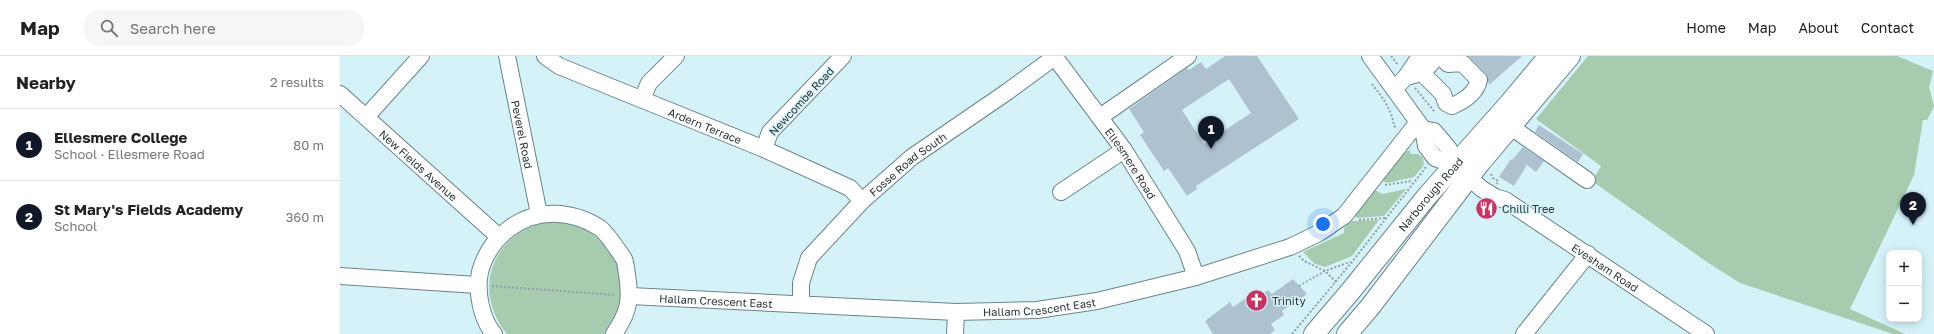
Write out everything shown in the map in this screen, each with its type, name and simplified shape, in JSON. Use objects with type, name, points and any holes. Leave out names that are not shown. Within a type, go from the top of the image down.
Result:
[{"type":"main road","name":"Narborough Road","points":[[1314,334],[1342,287],[1508,105],[1549,56]]},
{"type":"main road","name":"Narborough Road","points":[[1347,334],[1370,307],[1469,177],[1570,56]]},
{"type":"street","name":"Peverel Road","points":[[507,56],[539,214]]},
{"type":"street","name":"Ardern Terrace","points":[[545,56],[559,66],[764,150],[850,188],[862,201]]},
{"type":"street","points":[[642,99],[649,83],[676,56]]},
{"type":"street","name":"Newcombe Road","points":[[764,150],[770,132],[843,56]]},
{"type":"street","name":"Ellesmere Road","points":[[1055,56],[1124,150],[1186,251],[1196,277]]},
{"type":"street","name":"Fosse Road South","points":[[801,304],[801,283],[809,258],[862,201],[912,157],[1007,92],[1055,56]]},
{"type":"street","points":[[1100,117],[1188,56]]},
{"type":"street","points":[[1370,56],[1421,125],[1426,146],[1435,158],[1454,165]]},
{"type":"street","points":[[1414,75],[1420,56]]},
{"type":"street","points":[[1394,89],[1440,56],[1448,64],[1462,63],[1478,80],[1477,88],[1462,102],[1452,106],[1446,103],[1443,94],[1414,75]]},
{"type":"street","points":[[366,117],[420,57]]},
{"type":"street","name":"New Fields Avenue","points":[[340,94],[498,236]]},
{"type":"street","points":[[1421,125],[1434,131],[1449,149],[1454,165]]},
{"type":"street","name":"Hallam Crescent East","points":[[630,296],[956,312],[1037,310],[1097,301],[1196,277],[1290,247],[1320,233],[1344,216],[1399,147],[1421,125]]},
{"type":"street","points":[[1511,127],[1587,180]]},
{"type":"street","points":[[1399,147],[1426,146]]},
{"type":"street","points":[[1061,192],[1124,150]]},
{"type":"street","name":"Evesham Road","points":[[1454,165],[1492,196],[1505,200],[1706,334]]},
{"type":"street","points":[[494,334],[487,326],[477,285],[483,259],[498,236],[521,220],[539,214],[570,214],[601,229],[625,260],[630,296],[624,320],[614,334]]},
{"type":"street","points":[[1524,334],[1588,254]]},
{"type":"street","points":[[340,276],[477,285]]},
{"type":"street","points":[[955,334],[956,312]]},
{"type":"path","points":[[1391,56],[1414,75],[1439,116]]},
{"type":"path","points":[[1292,334],[1342,287],[1352,262],[1426,166]]},
{"type":"path","points":[[1374,178],[1386,186],[1413,181]]},
{"type":"path","points":[[1344,216],[1356,220],[1387,218]]},
{"type":"path","points":[[1290,247],[1304,261],[1324,271],[1342,287]]},
{"type":"path","points":[[1299,286],[1324,271],[1352,262]]},
{"type":"path","points":[[477,285],[630,296]]},
{"type":"green space","points":[[1588,56],[1897,56],[1933,71],[1929,87],[1934,106],[1927,120],[1923,120],[1914,175],[1850,309],[1905,334],[1893,334],[1740,283],[1707,262],[1592,181],[1601,166],[1536,119]]},
{"type":"green space","points":[[1410,150],[1410,154],[1418,154],[1423,158],[1424,165],[1414,177],[1387,183],[1381,180],[1399,155]]},
{"type":"green space","points":[[1406,189],[1384,216],[1357,218],[1353,214],[1375,190],[1382,194]]},
{"type":"green space","points":[[1379,220],[1352,256],[1325,267],[1315,264],[1303,252],[1344,233],[1344,228],[1352,221]]},
{"type":"green space","points":[[557,221],[577,226],[594,235],[607,248],[617,263],[622,280],[622,299],[616,317],[604,334],[507,334],[495,316],[490,297],[490,278],[495,261],[505,246],[518,234],[536,225]]},
{"type":"building","points":[[1225,56],[1257,56],[1299,119],[1196,186],[1197,189],[1187,196],[1168,168],[1164,171],[1140,135],[1144,132],[1129,109],[1187,68],[1189,70],[1201,62],[1206,69]],"holes":[[[1229,79],[1251,113],[1204,144],[1182,110]]]},
{"type":"building","points":[[1468,56],[1522,56],[1489,85],[1486,74]]},
{"type":"building","points":[[1539,125],[1583,154],[1578,162],[1535,132]]},
{"type":"building","points":[[1523,147],[1544,161],[1536,172],[1527,165],[1514,186],[1499,177],[1511,159],[1512,160]]},
{"type":"building","points":[[1293,279],[1307,294],[1282,311],[1284,315],[1271,324],[1275,330],[1270,334],[1213,334],[1205,321],[1230,302],[1233,307],[1253,293],[1256,298],[1268,290],[1272,294]]},
{"type":"place","name":"Ellesmere College","points":[[1211,149]]},
{"type":"place","name":"Chilli Tree","points":[[1486,208]]},
{"type":"place","name":"St Mary's Fields Academy","points":[[1913,225]]},
{"type":"place","name":"Trinity","points":[[1257,300]]}]
